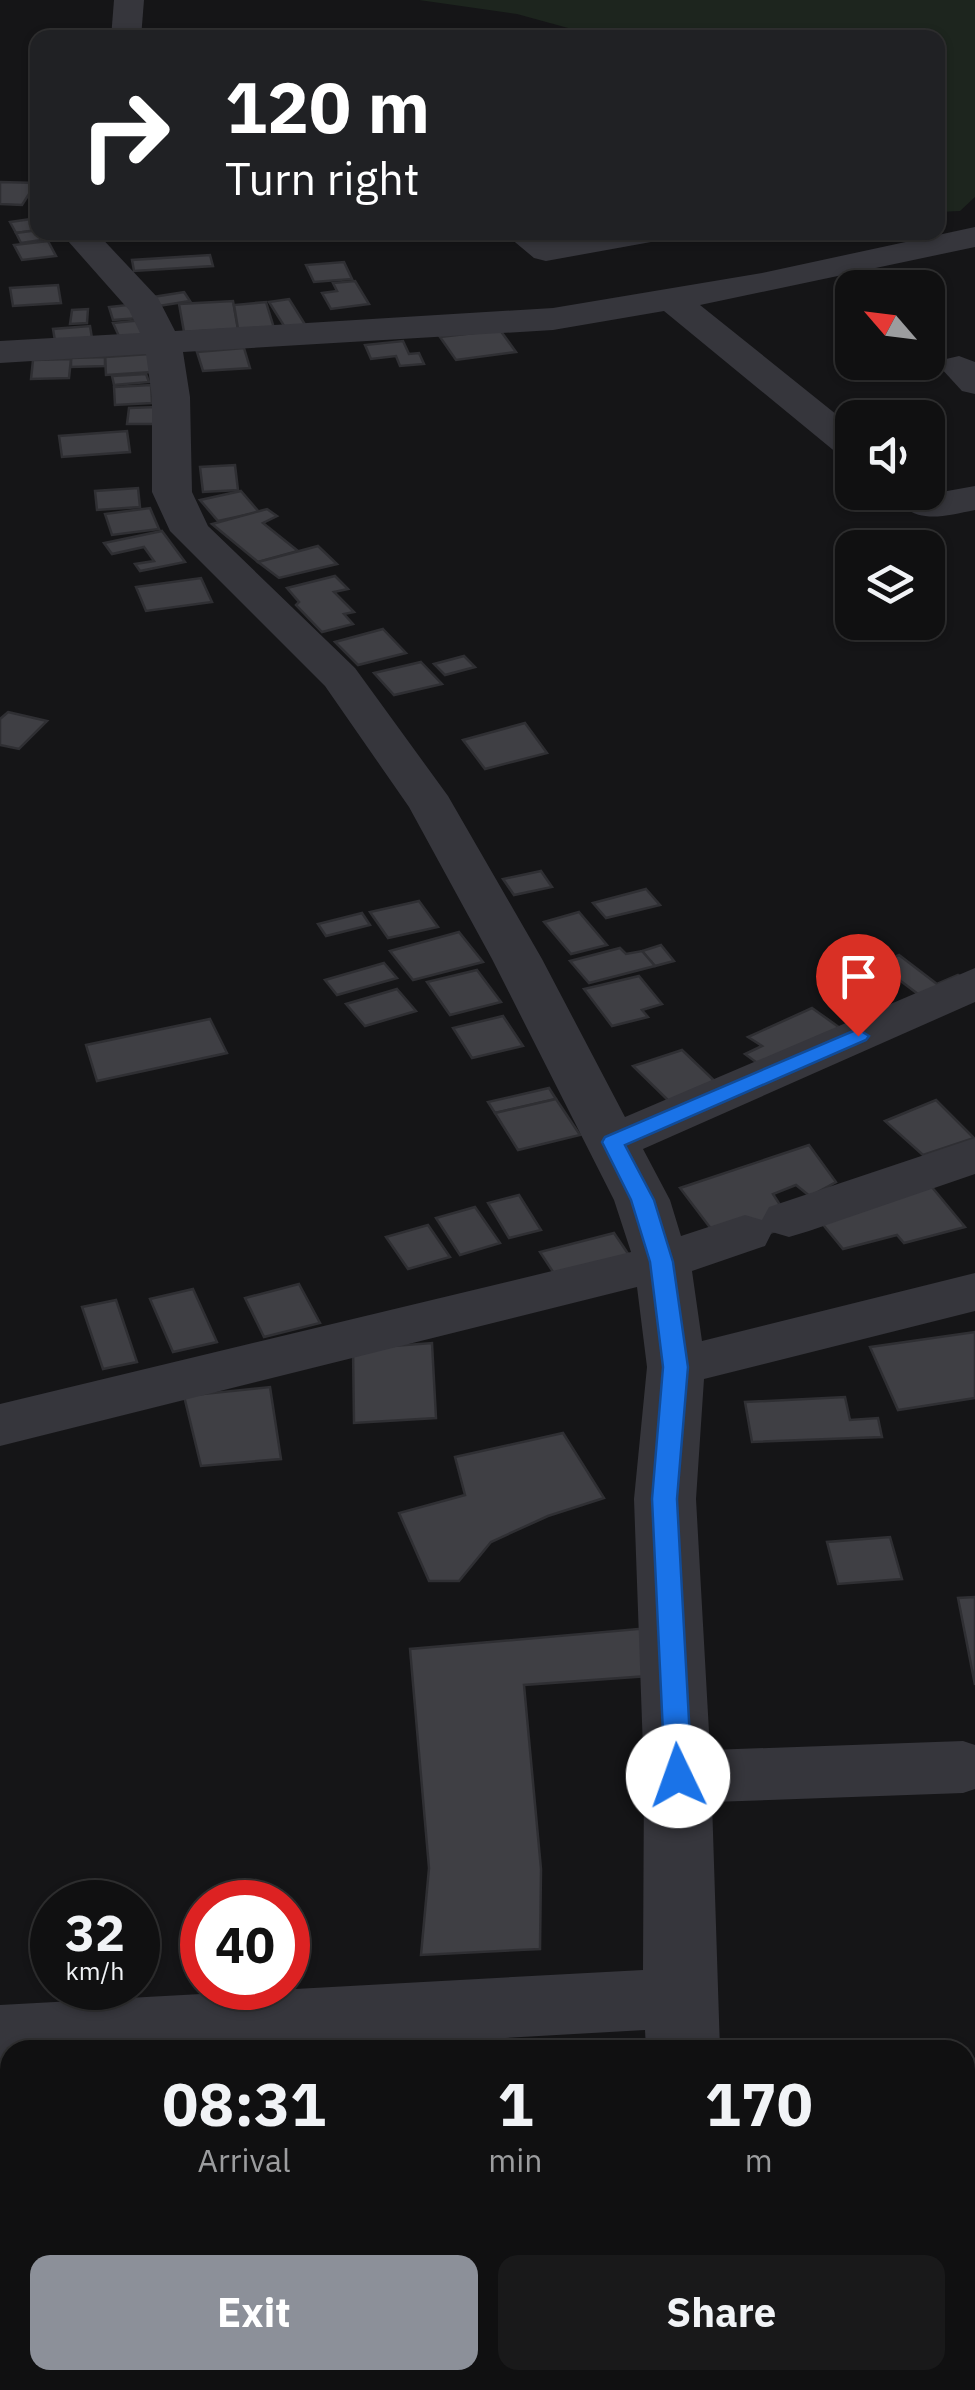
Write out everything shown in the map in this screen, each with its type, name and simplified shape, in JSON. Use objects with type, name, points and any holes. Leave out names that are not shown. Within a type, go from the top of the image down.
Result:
[{"type":"street","points":[[127,30],[129,0]]},
{"type":"street","points":[[0,352],[553,319],[975,237]]},
{"type":"street","points":[[0,2036],[681,2024],[678,1776],[664,1499],[676,1367],[662,1262],[642,1200],[432,806],[340,677],[190,531],[172,492],[170,398],[162,342],[144,306],[84,240]]},
{"type":"street","points":[[530,240],[546,252],[608,240]]},
{"type":"street","points":[[812,240],[859,262]]},
{"type":"street","points":[[671,299],[835,432]]},
{"type":"street","points":[[945,504],[975,498]]},
{"type":"street","points":[[613,1142],[975,984]]},
{"type":"street","points":[[0,1425],[662,1262],[975,1156]]},
{"type":"street","points":[[676,1367],[975,1292]]},
{"type":"street","points":[[678,1776],[963,1767]]},
{"type":"shaded area","points":[[419,0],[975,0],[975,197],[960,211],[945,212],[945,30],[575,30],[517,14]]},
{"type":"building","points":[[0,182],[30,183],[30,194],[22,205],[0,204]]},
{"type":"building","points":[[30,219],[30,231],[16,233],[10,222]]},
{"type":"building","points":[[30,231],[30,240],[42,240],[21,243],[16,233]]},
{"type":"building","points":[[48,241],[56,256],[22,260],[14,245]]},
{"type":"building","points":[[210,255],[213,266],[134,271],[132,260]]},
{"type":"building","points":[[344,262],[352,279],[314,282],[306,265]]},
{"type":"building","points":[[355,281],[369,304],[331,309],[322,293],[337,291],[333,283]]},
{"type":"building","points":[[58,285],[61,303],[13,306],[10,288]]},
{"type":"building","points":[[184,292],[190,301],[159,306],[153,297]]},
{"type":"building","points":[[289,299],[306,326],[286,329],[269,302]]},
{"type":"building","points":[[233,301],[238,329],[184,332],[179,304]]},
{"type":"building","points":[[266,302],[274,328],[238,329],[234,305]]},
{"type":"building","points":[[136,304],[140,318],[113,320],[109,307]]},
{"type":"building","points":[[88,309],[87,323],[70,324],[72,310]]},
{"type":"building","points":[[142,320],[151,339],[122,343],[113,323]]},
{"type":"building","points":[[90,326],[92,338],[55,341],[53,329]]},
{"type":"building","points":[[500,330],[516,352],[456,360],[440,337]]},
{"type":"building","points":[[403,341],[409,354],[419,353],[424,364],[400,366],[396,356],[371,359],[365,345]]},
{"type":"building","points":[[244,348],[250,368],[203,371],[197,352]]},
{"type":"building","points":[[150,354],[152,372],[106,375],[105,357]]},
{"type":"building","points":[[105,357],[105,366],[71,367],[71,358]]},
{"type":"building","points":[[71,359],[69,378],[31,379],[33,360]]},
{"type":"building","points":[[146,374],[149,382],[114,385],[112,376]]},
{"type":"building","points":[[151,385],[152,403],[115,405],[114,387]]},
{"type":"building","points":[[157,407],[155,424],[127,424],[129,408]]},
{"type":"building","points":[[127,431],[130,452],[62,457],[59,436]]},
{"type":"building","points":[[235,465],[238,490],[203,492],[200,467]]},
{"type":"building","points":[[138,488],[140,507],[97,510],[95,491]]},
{"type":"building","points":[[241,491],[259,512],[218,521],[200,500]]},
{"type":"building","points":[[150,508],[159,529],[112,535],[105,514]]},
{"type":"building","points":[[267,509],[277,516],[263,523],[298,551],[258,562],[212,524]]},
{"type":"building","points":[[162,531],[185,562],[140,571],[135,564],[154,561],[144,547],[112,554],[104,543]]},
{"type":"building","points":[[318,546],[337,564],[279,578],[258,562]]},
{"type":"building","points":[[335,576],[348,589],[334,592],[354,612],[344,614],[353,624],[322,632],[296,605],[299,602],[287,588]]},
{"type":"building","points":[[201,578],[212,602],[146,611],[136,587]]},
{"type":"building","points":[[383,629],[406,653],[358,665],[335,642]]},
{"type":"building","points":[[464,656],[475,667],[445,675],[434,664]]},
{"type":"building","points":[[421,662],[442,684],[394,695],[374,673]]},
{"type":"building","points":[[8,712],[47,721],[19,749],[0,745],[0,719]]},
{"type":"building","points":[[525,723],[547,753],[485,769],[463,740]]},
{"type":"building","points":[[541,871],[552,887],[514,895],[503,879]]},
{"type":"building","points":[[646,889],[660,905],[606,918],[593,903]]},
{"type":"building","points":[[419,901],[438,927],[388,938],[370,912]]},
{"type":"building","points":[[579,912],[607,945],[571,954],[544,922]]},
{"type":"building","points":[[362,913],[370,925],[326,936],[318,924]]},
{"type":"building","points":[[459,932],[483,962],[413,980],[390,951]]},
{"type":"building","points":[[661,945],[674,961],[655,966],[642,951]]},
{"type":"building","points":[[620,948],[626,954],[642,951],[655,966],[589,983],[570,961]]},
{"type":"building","points":[[899,955],[937,984],[958,975],[968,982],[926,1000],[878,964]]},
{"type":"building","points":[[384,963],[397,978],[337,995],[325,980]]},
{"type":"building","points":[[477,970],[501,1002],[450,1015],[427,982]]},
{"type":"building","points":[[639,976],[662,1004],[642,1010],[648,1017],[612,1026],[584,989]]},
{"type":"building","points":[[397,989],[416,1011],[365,1026],[346,1004]]},
{"type":"building","points":[[873,1000],[892,1016],[862,1028],[843,1011]]},
{"type":"building","points":[[812,1008],[843,1030],[768,1071],[745,1054],[762,1046],[748,1037]]},
{"type":"building","points":[[503,1016],[523,1046],[472,1058],[453,1028]]},
{"type":"building","points":[[210,1019],[227,1053],[97,1081],[86,1045]]},
{"type":"building","points":[[682,1050],[723,1089],[674,1106],[633,1066]]},
{"type":"building","points":[[549,1088],[556,1099],[495,1113],[488,1102]]},
{"type":"building","points":[[556,1099],[580,1135],[518,1150],[495,1113]]},
{"type":"building","points":[[936,1100],[974,1138],[923,1155],[885,1121]]},
{"type":"building","points":[[809,1145],[836,1182],[816,1193],[822,1206],[796,1185],[773,1194],[793,1225],[752,1239],[715,1234],[680,1188]]},
{"type":"building","points":[[931,1186],[965,1227],[904,1243],[897,1235],[843,1249],[820,1221]]},
{"type":"building","points":[[519,1195],[541,1230],[509,1238],[488,1203]]},
{"type":"building","points":[[475,1207],[500,1243],[460,1255],[436,1218]]},
{"type":"building","points":[[428,1225],[450,1257],[408,1269],[386,1237]]},
{"type":"building","points":[[614,1233],[633,1261],[559,1281],[540,1252]]},
{"type":"building","points":[[299,1284],[320,1323],[264,1337],[245,1298]]},
{"type":"building","points":[[193,1289],[217,1342],[173,1352],[150,1299]]},
{"type":"building","points":[[116,1300],[137,1362],[103,1369],[82,1307]]},
{"type":"building","points":[[975,1332],[975,1398],[898,1410],[870,1347]]},
{"type":"building","points":[[432,1343],[436,1418],[354,1423],[353,1349]]},
{"type":"building","points":[[270,1387],[281,1459],[201,1466],[184,1396]]},
{"type":"building","points":[[845,1397],[850,1420],[878,1418],[882,1437],[752,1442],[745,1402]]},
{"type":"building","points":[[563,1433],[604,1498],[548,1516],[491,1542],[459,1581],[429,1581],[399,1513],[465,1495],[455,1457]]},
{"type":"building","points":[[890,1537],[902,1579],[838,1584],[827,1542]]},
{"type":"building","points":[[975,1597],[975,1685],[958,1598]]},
{"type":"building","points":[[649,1628],[662,1675],[524,1685],[541,1869],[540,1949],[421,1955],[429,1868],[410,1649]]},
{"type":"route","points":[[678,1776],[664,1499],[676,1367],[662,1262],[642,1200],[613,1142],[858,1036]]}]
